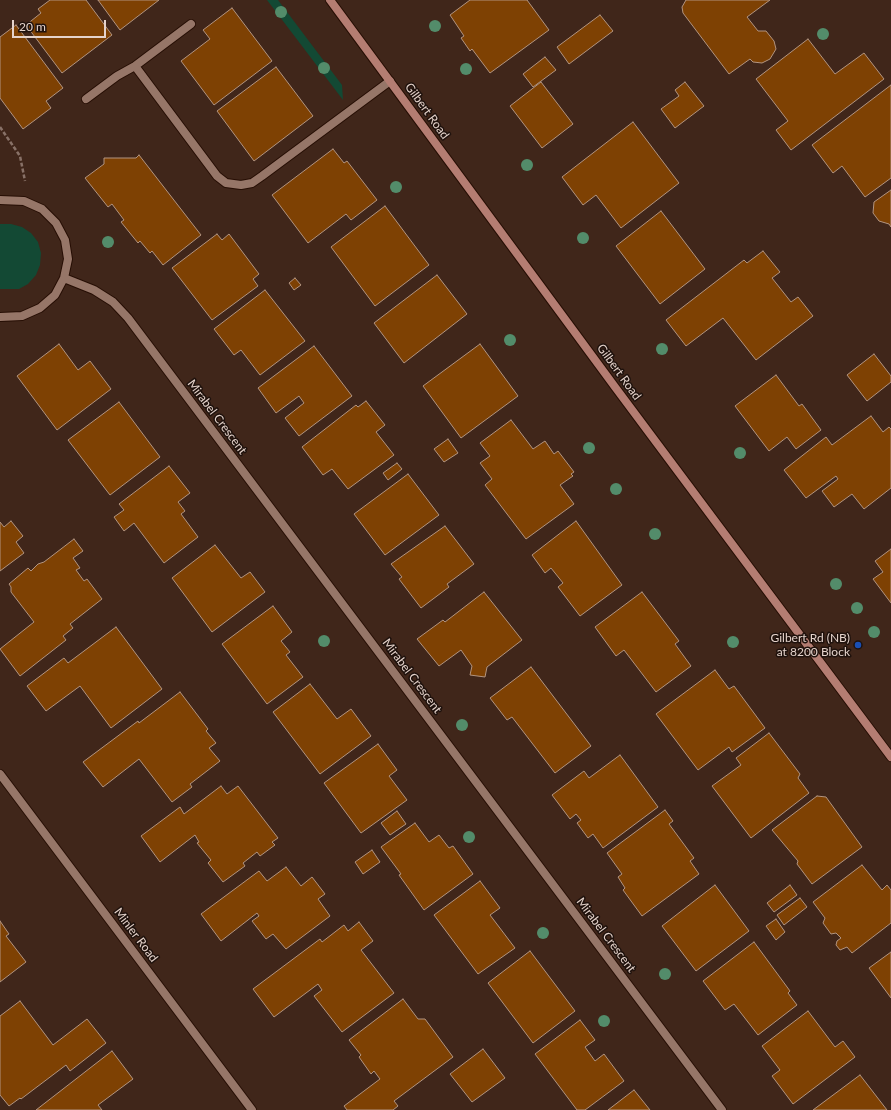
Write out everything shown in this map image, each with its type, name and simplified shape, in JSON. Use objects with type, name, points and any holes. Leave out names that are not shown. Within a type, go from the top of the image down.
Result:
[{"type":"main road","name":"Gilbert Road","points":[[330,0],[615,387],[891,757]]},
{"type":"street","points":[[86,99],[116,76],[135,66],[191,24]]},
{"type":"street","points":[[135,66],[217,176],[226,183],[241,185],[252,183],[390,81]]},
{"type":"street","points":[[0,200],[24,201],[42,209],[56,223],[62,234],[65,240],[68,259],[64,278],[55,295],[40,308],[22,316],[0,317]]},
{"type":"street","name":"Mirabel Crescent","points":[[64,278],[94,290],[113,302],[128,318],[722,1110]]},
{"type":"street","name":"Minler Road","points":[[0,774],[252,1110]]},
{"type":"path","points":[[0,128],[20,156],[24,178],[24,201]]},
{"type":"green space","points":[[267,0],[278,0],[342,85],[343,100]]},
{"type":"green space","points":[[0,224],[11,224],[22,227],[31,233],[38,242],[41,253],[40,265],[36,275],[28,284],[19,289],[0,289]]},
{"type":"building","points":[[50,0],[86,0],[112,35],[62,73],[26,25],[41,13],[38,9]]},
{"type":"building","points":[[98,0],[159,0],[120,30]]},
{"type":"building","points":[[470,0],[527,0],[549,30],[490,73],[472,49],[470,51],[461,38],[464,36],[450,15]]},
{"type":"building","points":[[686,0],[770,0],[747,17],[758,31],[766,31],[774,41],[776,49],[770,59],[762,63],[753,62],[750,59],[729,74],[683,13],[682,7]]},
{"type":"building","points":[[232,8],[272,61],[214,105],[181,61],[210,39],[203,30]]},
{"type":"building","points":[[600,15],[613,31],[569,64],[557,47]]},
{"type":"building","points":[[16,25],[63,88],[46,101],[51,108],[23,129],[0,98],[0,37]]},
{"type":"building","points":[[808,39],[835,74],[864,53],[884,79],[791,150],[776,130],[788,121],[756,79]]},
{"type":"building","points":[[545,57],[556,70],[533,87],[523,74]]},
{"type":"building","points":[[276,67],[313,116],[254,161],[217,111]]},
{"type":"building","points":[[541,82],[573,124],[542,148],[510,106]]},
{"type":"building","points":[[685,82],[704,106],[675,128],[661,109],[679,96],[675,90]]},
{"type":"building","points":[[891,85],[891,178],[865,197],[842,166],[833,173],[812,145]]},
{"type":"building","points":[[633,122],[679,183],[621,228],[596,195],[583,205],[562,177]]},
{"type":"building","points":[[333,149],[344,163],[347,161],[377,200],[351,220],[346,214],[308,243],[272,195]]},
{"type":"building","points":[[139,155],[201,235],[163,265],[152,251],[150,253],[140,241],[138,243],[121,222],[124,220],[112,204],[108,207],[85,178],[104,164],[104,158],[136,158]]},
{"type":"building","points":[[891,190],[891,227],[889,224],[879,221],[873,213],[874,202]]},
{"type":"building","points":[[385,206],[429,265],[375,306],[331,247]]},
{"type":"building","points":[[661,211],[705,269],[660,304],[616,246]]},
{"type":"building","points":[[217,234],[222,240],[229,234],[259,274],[253,279],[258,286],[212,320],[172,268]]},
{"type":"building","points":[[763,251],[780,272],[772,278],[791,302],[798,297],[813,316],[756,360],[723,318],[686,346],[666,320],[744,260],[747,263]]},
{"type":"building","points":[[437,275],[467,314],[404,363],[374,323]]},
{"type":"building","points":[[295,278],[301,285],[294,290],[289,283]]},
{"type":"building","points":[[265,290],[305,341],[260,375],[241,350],[234,355],[214,329]]},
{"type":"building","points":[[59,344],[78,370],[90,361],[111,389],[57,430],[17,376]]},
{"type":"building","points":[[480,344],[518,396],[461,438],[423,386]]},
{"type":"building","points":[[314,346],[352,396],[299,436],[285,418],[304,403],[299,396],[276,413],[258,388]]},
{"type":"building","points":[[874,354],[891,376],[891,382],[867,401],[847,375]]},
{"type":"building","points":[[776,375],[799,406],[802,404],[821,430],[796,449],[787,437],[769,451],[735,406]]},
{"type":"building","points":[[366,401],[385,425],[376,432],[394,455],[348,489],[332,469],[323,475],[302,447],[356,405],[358,407]]},
{"type":"building","points":[[119,402],[160,457],[110,495],[68,440]]},
{"type":"building","points":[[871,416],[883,432],[889,427],[891,429],[891,488],[864,509],[852,494],[834,507],[822,491],[838,479],[836,476],[806,498],[784,470],[826,437],[832,445]]},
{"type":"building","points":[[511,420],[533,449],[545,441],[554,454],[558,451],[574,472],[571,474],[573,476],[560,485],[574,504],[526,539],[485,485],[492,479],[480,463],[490,456],[480,443]]},
{"type":"building","points":[[448,439],[458,453],[444,462],[434,449]]},
{"type":"building","points":[[397,463],[402,469],[388,480],[383,473]]},
{"type":"building","points":[[169,466],[190,493],[178,502],[185,511],[181,514],[198,537],[164,563],[134,523],[124,531],[114,517],[124,510],[119,504]]},
{"type":"building","points":[[408,474],[439,515],[385,555],[354,514]]},
{"type":"building","points":[[11,521],[23,536],[16,542],[24,553],[0,571],[0,522],[4,527]]},
{"type":"building","points":[[576,521],[622,585],[580,616],[558,587],[563,583],[551,568],[545,573],[532,555]]},
{"type":"building","points":[[445,526],[474,564],[447,584],[449,587],[421,608],[399,579],[402,577],[391,564]]},
{"type":"building","points":[[74,539],[83,551],[73,558],[80,568],[76,570],[84,581],[87,579],[102,599],[70,624],[73,628],[63,636],[66,640],[20,676],[0,649],[34,622],[11,592],[11,587],[9,584],[28,568],[31,571],[38,564],[44,562]]},
{"type":"building","points":[[215,545],[241,578],[250,572],[265,592],[212,632],[172,578]]},
{"type":"building","points":[[891,549],[891,603],[873,579],[883,572],[875,561]]},
{"type":"building","points":[[484,592],[522,640],[487,667],[485,677],[470,675],[472,666],[461,650],[439,666],[417,639],[443,620],[445,622]]},
{"type":"building","points":[[642,592],[679,641],[675,644],[691,666],[656,692],[624,650],[616,656],[595,627]]},
{"type":"building","points":[[273,606],[292,632],[281,641],[290,652],[286,655],[303,677],[267,704],[222,644]]},
{"type":"building","points":[[116,627],[162,689],[111,728],[80,686],[46,711],[27,686],[64,658],[68,663]]},
{"type":"building","points":[[531,667],[591,746],[555,773],[512,717],[507,720],[490,698]]},
{"type":"building","points":[[715,670],[729,689],[734,686],[765,728],[732,752],[729,747],[698,770],[656,714]]},
{"type":"building","points":[[310,684],[337,719],[351,709],[371,736],[320,774],[273,712]]},
{"type":"building","points":[[180,692],[208,729],[206,731],[216,743],[209,748],[220,761],[190,784],[192,787],[172,802],[139,759],[103,787],[83,762]]},
{"type":"building","points":[[769,733],[800,774],[798,778],[809,793],[751,838],[712,786],[741,765],[736,758]]},
{"type":"building","points":[[378,744],[397,770],[389,776],[407,800],[361,833],[324,783]]},
{"type":"building","points":[[620,755],[658,807],[603,848],[593,834],[588,838],[577,823],[581,820],[576,814],[570,819],[552,795],[584,771],[589,778]]},
{"type":"building","points":[[221,786],[227,794],[238,786],[278,838],[272,842],[275,845],[260,856],[257,852],[243,863],[245,866],[223,882],[208,863],[211,860],[197,843],[199,842],[195,835],[160,862],[141,836],[180,807],[184,814]]},
{"type":"building","points":[[817,796],[826,797],[862,847],[812,884],[797,864],[798,861],[772,830]]},
{"type":"building","points":[[665,810],[673,821],[669,824],[694,858],[690,861],[699,874],[642,916],[623,890],[625,888],[618,877],[622,874],[607,853]]},
{"type":"building","points":[[397,811],[406,824],[390,835],[381,823]]},
{"type":"building","points":[[415,823],[429,842],[439,835],[449,848],[453,846],[473,874],[424,910],[399,875],[401,874],[381,847]]},
{"type":"building","points":[[372,850],[380,862],[363,874],[355,862]]},
{"type":"building","points":[[862,865],[882,890],[887,885],[891,890],[891,923],[852,953],[847,947],[840,950],[836,945],[837,941],[841,938],[836,933],[831,934],[823,923],[825,918],[813,902]]},
{"type":"building","points":[[286,867],[301,886],[312,877],[325,894],[318,899],[330,916],[286,949],[273,934],[266,939],[252,921],[259,916],[257,913],[221,941],[201,914],[259,871],[267,881]]},
{"type":"building","points":[[480,881],[500,908],[490,915],[515,948],[478,974],[434,915]]},
{"type":"building","points":[[715,885],[749,931],[696,971],[662,926]]},
{"type":"building","points":[[790,885],[797,895],[774,912],[767,903]]},
{"type":"building","points":[[800,898],[807,907],[784,925],[777,915]]},
{"type":"building","points":[[776,919],[785,932],[776,940],[766,926]]},
{"type":"building","points":[[0,921],[9,934],[6,936],[26,962],[0,982]]},
{"type":"building","points":[[359,922],[373,941],[361,950],[394,993],[342,1032],[314,996],[322,990],[318,984],[274,1017],[253,989],[320,939],[322,942],[344,925],[348,931]]},
{"type":"building","points":[[754,942],[790,991],[788,993],[797,1005],[758,1035],[734,1004],[725,1010],[703,981]]},
{"type":"building","points":[[530,951],[575,1011],[533,1043],[488,983]]},
{"type":"building","points":[[891,952],[891,998],[869,968]]},
{"type":"building","points":[[403,999],[418,1019],[425,1019],[453,1057],[394,1101],[398,1106],[393,1110],[347,1110],[344,1106],[380,1079],[374,1071],[371,1074],[359,1057],[361,1055],[349,1040]]},
{"type":"building","points":[[20,1001],[53,1045],[87,1019],[106,1043],[70,1071],[66,1065],[21,1099],[20,1098],[9,1106],[0,1095],[0,1016]]},
{"type":"building","points":[[808,1011],[835,1047],[843,1041],[855,1057],[793,1104],[772,1076],[780,1070],[762,1046]]},
{"type":"building","points":[[580,1020],[595,1040],[585,1047],[595,1061],[604,1054],[624,1081],[585,1110],[577,1110],[535,1054]]},
{"type":"building","points":[[483,1049],[505,1078],[472,1102],[450,1074]]},
{"type":"building","points":[[112,1051],[133,1079],[98,1105],[102,1110],[36,1110]]},
{"type":"building","points":[[860,1075],[887,1110],[813,1110]]},
{"type":"building","points":[[634,1090],[650,1110],[608,1110]]},
{"type":"place","name":"Gilbert Rd (NB) at 8200 Block","points":[[858,645]]}]
